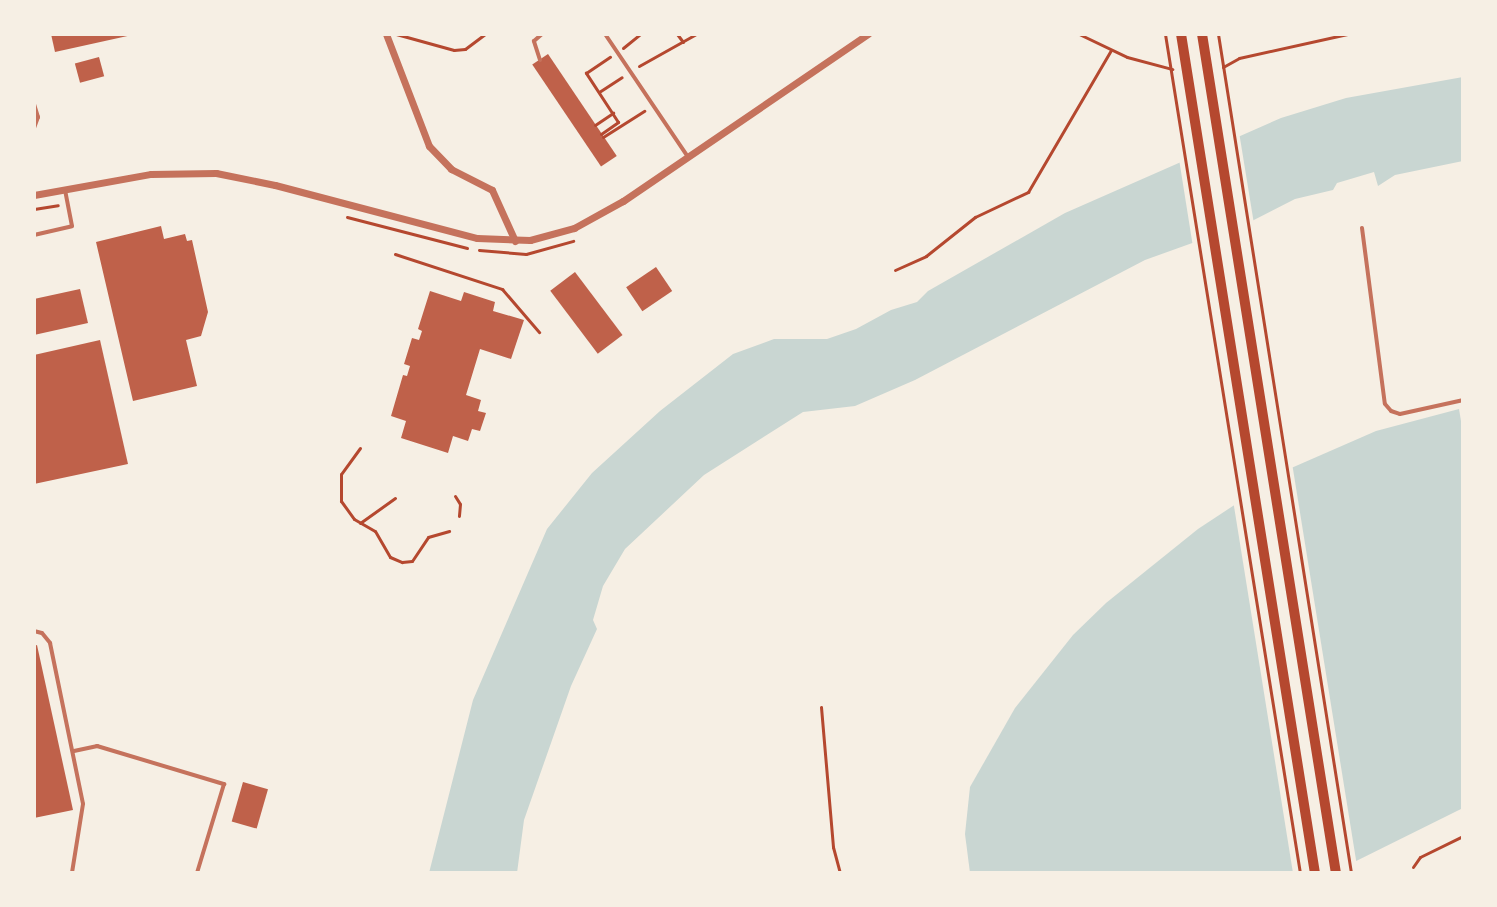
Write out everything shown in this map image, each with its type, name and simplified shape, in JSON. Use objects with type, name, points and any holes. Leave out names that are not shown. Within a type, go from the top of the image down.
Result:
[{"type":"main road","points":[[1181,34],[1315,873]]},
{"type":"main road","points":[[1202,34],[1336,873]]},
{"type":"street","points":[[386,34],[429,146],[451,169],[492,190],[515,241]]},
{"type":"street","points":[[34,195],[151,174],[216,173],[275,185],[477,238],[515,241],[551,236],[599,216],[868,34]]},
{"type":"lane","points":[[540,60],[534,41],[542,34]]},
{"type":"lane","points":[[605,34],[688,157]]},
{"type":"lane","points":[[34,104],[38,117],[34,128]]},
{"type":"lane","points":[[34,235],[72,226],[65,188]]},
{"type":"lane","points":[[1362,228],[1385,404],[1391,411],[1400,414],[1463,400]]},
{"type":"lane","points":[[34,631],[42,633],[50,643],[83,804],[72,873]]},
{"type":"lane","points":[[73,751],[97,746],[224,784],[197,873]]},
{"type":"lane","points":[[1389,873],[1408,873]]},
{"type":"path","points":[[396,34],[454,50],[465,49],[485,34]]},
{"type":"path","points":[[442,34],[448,34]]},
{"type":"path","points":[[640,34],[586,73],[618,122],[602,136],[654,105]]},
{"type":"path","points":[[677,34],[683,42]]},
{"type":"path","points":[[599,92],[696,34]]},
{"type":"path","points":[[1165,34],[1300,873]]},
{"type":"path","points":[[1218,34],[1351,873]]},
{"type":"path","points":[[895,270],[933,251],[975,217],[1028,192],[1111,50]]},
{"type":"path","points":[[595,125],[613,113]]},
{"type":"path","points":[[34,209],[67,203]]},
{"type":"path","points":[[342,216],[454,246],[501,254],[546,250],[582,238]]},
{"type":"path","points":[[395,254],[502,289],[539,332]]},
{"type":"path","points":[[360,448],[343,469],[339,488],[346,511],[375,531],[390,557],[402,562],[418,557],[428,537],[449,531]]},
{"type":"path","points":[[455,496],[461,507],[459,516]]},
{"type":"path","points":[[360,523],[395,498]]},
{"type":"path","points":[[821,707],[833,847],[840,873]]},
{"type":"path","points":[[1408,873],[1420,857],[1463,836]]},
{"type":"shaded area","points":[[1463,77],[1463,161],[1395,175],[1378,186],[1374,172],[1337,183],[1333,190],[1295,199],[1248,223],[1145,260],[915,380],[855,406],[803,412],[704,475],[625,549],[603,586],[593,620],[597,629],[571,686],[524,820],[517,873],[429,873],[473,700],[547,529],[592,473],[660,411],[733,354],[774,339],[827,339],[856,329],[891,310],[917,302],[928,291],[1065,213],[1281,118],[1346,98]]},
{"type":"shaded area","points":[[1459,409],[1463,433],[1463,808],[1332,873],[970,873],[965,834],[970,787],[1015,708],[1073,635],[1106,603],[1198,529],[1289,469],[1376,431]]},
{"type":"pier","points":[[1239,132],[1254,224],[1193,247],[1179,159]]},
{"type":"pier","points":[[1292,463],[1357,866],[1342,873],[1293,873],[1233,500]]},
{"type":"building","points":[[51,34],[132,34],[132,35],[55,52]]},
{"type":"building","points":[[548,54],[617,156],[601,167],[532,65]]},
{"type":"building","points":[[99,57],[104,76],[80,83],[75,63]]},
{"type":"building","points":[[161,226],[164,239],[185,234],[187,241],[192,240],[208,312],[201,336],[186,340],[197,386],[133,401],[96,242]]},
{"type":"building","points":[[656,267],[672,291],[642,311],[626,287]]},
{"type":"building","points":[[575,272],[623,335],[598,354],[550,291]]},
{"type":"building","points":[[80,289],[88,323],[34,335],[34,299]]},
{"type":"building","points":[[430,291],[461,301],[464,292],[495,302],[493,311],[524,320],[511,359],[480,349],[466,395],[481,400],[478,411],[486,413],[480,431],[472,429],[468,441],[453,436],[448,453],[401,438],[406,421],[391,416],[403,375],[407,376],[410,366],[404,364],[412,338],[419,340],[422,331],[418,329]]},
{"type":"building","points":[[100,340],[128,464],[34,484],[34,355]]},
{"type":"building","points":[[37,645],[73,810],[34,818],[34,646]]},
{"type":"building","points":[[243,782],[268,789],[257,829],[232,821]]}]
